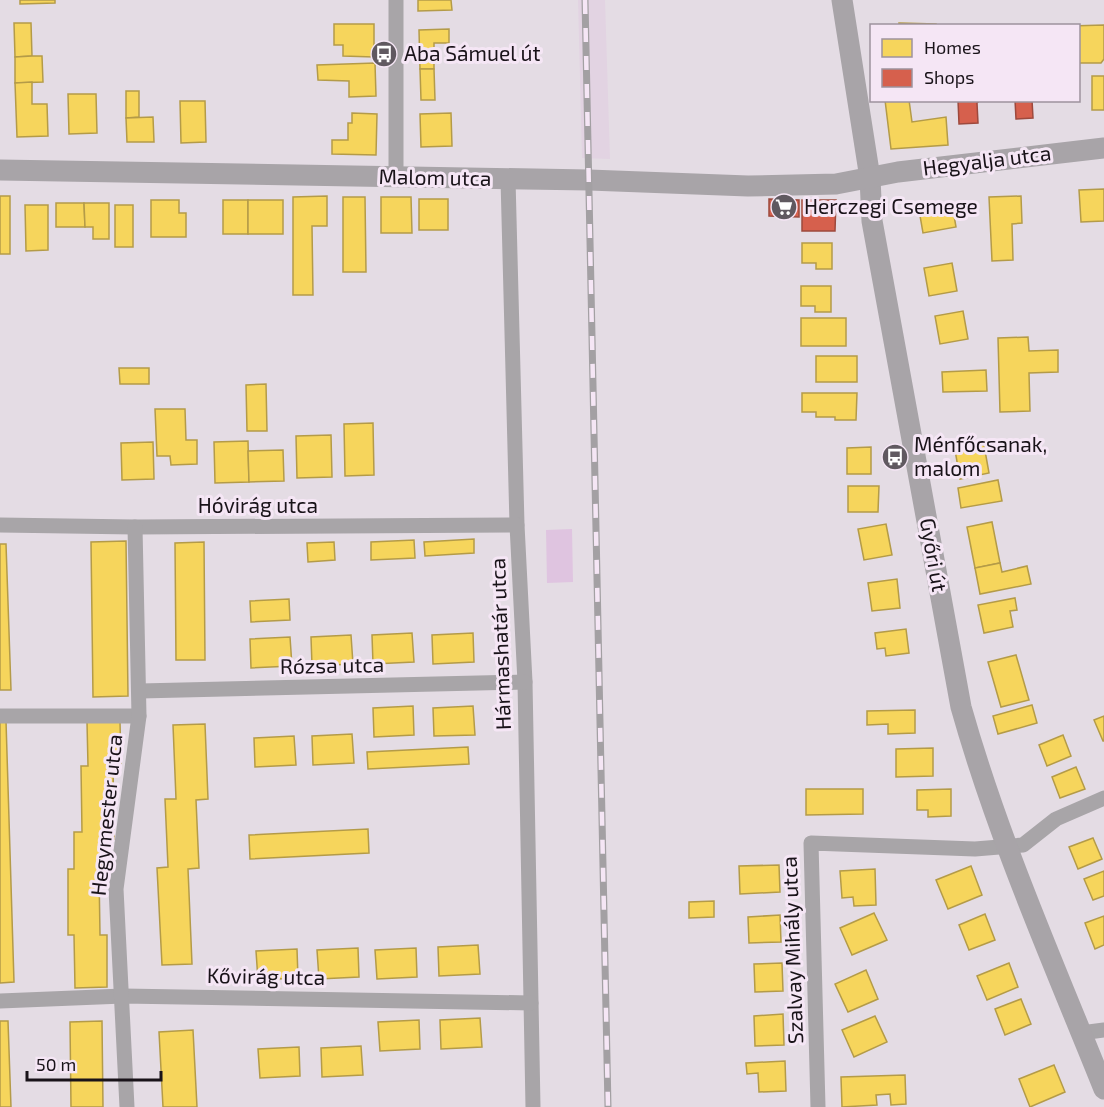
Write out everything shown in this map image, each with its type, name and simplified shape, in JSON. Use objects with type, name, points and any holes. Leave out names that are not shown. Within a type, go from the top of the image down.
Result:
[{"type":"street","points":[[396,0],[396,177]]},
{"type":"street","name":"Győri út","points":[[842,0],[870,178],[872,221],[961,707],[981,778],[1005,847],[1104,1089]]},
{"type":"street","name":"Hegyalja utca","points":[[870,178],[983,161],[1104,148]]},
{"type":"street","name":"Malom utca","points":[[0,170],[508,179],[748,186],[836,184],[870,178]]},
{"type":"street","name":"Hármashatár utca","points":[[508,179],[517,525],[525,682],[533,1107]]},
{"type":"street","name":"Hóvirág utca","points":[[0,525],[135,527],[517,525]]},
{"type":"street","name":"Hegymester utca","points":[[127,1107],[116,889],[139,716],[135,527]]},
{"type":"street","name":"Rózsa utca","points":[[140,691],[525,682]]},
{"type":"street","points":[[0,716],[139,716]]},
{"type":"street","points":[[1005,847],[1023,845],[1056,819],[1104,798]]},
{"type":"street","name":"Szalvay Mihály utca","points":[[818,1107],[811,843],[975,849],[1005,847]]},
{"type":"street","name":"Kővirág utca","points":[[0,1001],[123,996],[531,1003]]},
{"type":"street","points":[[1081,1033],[1104,1030]]},
{"type":"shaded area","points":[[578,0],[605,0],[610,159],[582,158]]},
{"type":"shaded area","points":[[572,529],[573,582],[547,583],[546,530]]},
{"type":"building: Homes","points":[[20,0],[55,0],[55,3],[20,4]]},
{"type":"building: Homes","points":[[418,0],[451,0],[452,10],[418,11]]},
{"type":"building: Homes","points":[[14,23],[31,23],[32,56],[15,57]]},
{"type":"building: Homes","points":[[334,24],[374,24],[374,57],[343,56],[343,45],[334,45]]},
{"type":"building: Homes","points":[[1104,25],[1104,59],[1101,63],[1080,63],[1080,26]]},
{"type":"building: Homes","points":[[449,29],[449,43],[434,43],[434,69],[420,69],[419,30]]},
{"type":"building: Homes","points":[[42,56],[43,82],[15,83],[15,57]]},
{"type":"building: Homes","points":[[375,63],[376,96],[349,97],[349,81],[318,80],[317,65]]},
{"type":"building: Homes","points":[[420,69],[434,69],[435,100],[421,100]]},
{"type":"building: Homes","points":[[1092,76],[1104,76],[1104,110],[1092,110]]},
{"type":"building: Homes","points":[[32,82],[32,104],[47,104],[48,136],[17,137],[15,83]]},
{"type":"building: Homes","points":[[126,91],[139,91],[139,117],[126,118]]},
{"type":"building: Homes","points":[[68,94],[96,94],[97,133],[69,134]]},
{"type":"building: Homes","points":[[180,101],[205,101],[206,142],[181,143]]},
{"type":"building: Homes","points":[[885,102],[909,102],[912,122],[946,117],[948,145],[891,149]]},
{"type":"building: Homes","points":[[352,113],[377,114],[376,155],[332,154],[332,140],[348,140],[348,123],[352,123]]},
{"type":"building: Homes","points":[[451,113],[452,146],[421,147],[420,114]]},
{"type":"building: Homes","points":[[153,117],[154,142],[127,142],[126,118]]},
{"type":"building: Homes","points":[[1104,189],[1104,221],[1081,222],[1079,190]]},
{"type":"building: Homes","points":[[0,196],[10,196],[10,254],[0,254]]},
{"type":"building: Homes","points":[[327,196],[327,226],[312,226],[313,295],[293,295],[293,197]]},
{"type":"building: Homes","points":[[1021,196],[1022,223],[1012,224],[1013,260],[992,261],[989,197]]},
{"type":"building: Homes","points":[[343,197],[365,197],[366,272],[343,272]]},
{"type":"building: Homes","points":[[381,197],[411,197],[412,233],[381,233]]},
{"type":"building: Homes","points":[[419,199],[448,199],[448,230],[419,230]]},
{"type":"building: Homes","points":[[151,200],[179,200],[179,213],[186,213],[186,237],[151,237]]},
{"type":"building: Homes","points":[[223,200],[248,200],[248,234],[223,234]]},
{"type":"building: Homes","points":[[248,200],[283,200],[283,234],[248,234]]},
{"type":"building: Homes","points":[[56,203],[84,203],[85,227],[56,227]]},
{"type":"building: Homes","points":[[84,203],[109,203],[109,239],[93,239],[93,227],[85,227]]},
{"type":"building: Homes","points":[[952,204],[956,227],[923,233],[919,210]]},
{"type":"building: Homes","points":[[25,205],[48,205],[48,250],[26,251]]},
{"type":"building: Homes","points":[[115,205],[133,205],[133,247],[115,247]]},
{"type":"building: Homes","points":[[802,243],[832,243],[832,269],[816,269],[816,263],[802,263]]},
{"type":"building: Homes","points":[[952,263],[957,291],[929,296],[924,268]]},
{"type":"building: Homes","points":[[801,286],[831,286],[831,312],[815,312],[815,306],[801,306]]},
{"type":"building: Homes","points":[[963,311],[968,339],[940,344],[935,316]]},
{"type":"building: Homes","points":[[801,318],[846,318],[846,346],[801,346]]},
{"type":"building: Homes","points":[[1028,337],[1029,351],[1058,350],[1058,372],[1029,373],[1030,411],[1000,412],[998,338]]},
{"type":"building: Homes","points":[[816,356],[857,356],[857,382],[816,382]]},
{"type":"building: Homes","points":[[119,368],[149,368],[149,384],[120,384]]},
{"type":"building: Homes","points":[[986,370],[987,391],[943,392],[942,372]]},
{"type":"building: Homes","points":[[266,384],[267,431],[247,431],[246,385]]},
{"type":"building: Homes","points":[[802,393],[857,393],[856,420],[835,420],[835,417],[816,417],[816,412],[802,412]]},
{"type":"building: Homes","points":[[155,409],[185,409],[186,440],[197,440],[197,464],[171,465],[170,456],[157,456]]},
{"type":"building: Homes","points":[[373,423],[374,475],[345,476],[344,424]]},
{"type":"building: Homes","points":[[331,435],[332,477],[297,478],[296,436]]},
{"type":"building: Homes","points":[[248,441],[249,482],[215,483],[214,442]]},
{"type":"building: Homes","points":[[153,442],[154,479],[122,480],[121,443]]},
{"type":"building: Homes","points":[[984,445],[989,473],[960,479],[955,450]]},
{"type":"building: Homes","points":[[871,447],[871,474],[847,474],[847,448]]},
{"type":"building: Homes","points":[[283,450],[284,481],[249,482],[248,451]]},
{"type":"building: Homes","points":[[998,480],[1002,501],[961,508],[958,488]]},
{"type":"building: Homes","points":[[848,486],[879,486],[878,512],[848,512]]},
{"type":"building: Homes","points":[[992,522],[1000,563],[975,568],[967,527]]},
{"type":"building: Homes","points":[[886,524],[892,555],[864,560],[858,529]]},
{"type":"building: Homes","points":[[474,539],[474,553],[425,556],[424,542]]},
{"type":"building: Homes","points":[[414,540],[415,558],[371,560],[371,542]]},
{"type":"building: Homes","points":[[126,541],[128,696],[93,697],[91,542]]},
{"type":"building: Homes","points":[[204,542],[205,660],[176,660],[175,543]]},
{"type":"building: Homes","points":[[334,542],[335,560],[308,562],[307,543]]},
{"type":"building: Homes","points":[[0,544],[6,544],[11,690],[0,690]]},
{"type":"building: Homes","points":[[1000,563],[1002,572],[1027,566],[1031,584],[980,594],[975,568]]},
{"type":"building: Homes","points":[[897,579],[900,608],[872,611],[868,583]]},
{"type":"building: Homes","points":[[1015,598],[1017,610],[1010,611],[1013,627],[984,633],[978,605]]},
{"type":"building: Homes","points":[[289,599],[290,620],[251,622],[250,601]]},
{"type":"building: Homes","points":[[906,629],[909,653],[886,656],[885,648],[877,649],[875,633]]},
{"type":"building: Homes","points":[[412,633],[414,662],[373,664],[372,635]]},
{"type":"building: Homes","points":[[473,633],[474,662],[433,664],[432,635]]},
{"type":"building: Homes","points":[[351,635],[353,664],[312,666],[311,637]]},
{"type":"building: Homes","points":[[290,637],[292,666],[251,668],[250,639]]},
{"type":"building: Homes","points":[[1016,655],[1029,700],[1001,707],[988,662]]},
{"type":"building: Homes","points":[[1032,705],[1037,723],[998,734],[993,716]]},
{"type":"building: Homes","points":[[413,706],[414,735],[374,737],[373,708]]},
{"type":"building: Homes","points":[[473,706],[475,735],[434,736],[433,708]]},
{"type":"building: Homes","points":[[915,710],[915,733],[888,734],[888,724],[867,725],[867,711]]},
{"type":"building: Homes","points":[[1104,716],[1104,741],[1103,741],[1094,720]]},
{"type":"building: Homes","points":[[0,721],[6,721],[14,982],[0,983]]},
{"type":"building: Homes","points":[[87,722],[120,722],[121,763],[113,763],[114,839],[105,839],[106,872],[99,872],[100,935],[107,935],[107,987],[75,988],[74,935],[68,935],[68,869],[74,869],[74,832],[82,832],[81,766],[88,766]]},
{"type":"building: Homes","points":[[205,724],[208,799],[196,800],[199,868],[188,869],[192,964],[162,965],[157,868],[168,867],[165,799],[176,799],[173,725]]},
{"type":"building: Homes","points":[[352,734],[354,763],[313,765],[312,736]]},
{"type":"building: Homes","points":[[1063,735],[1071,756],[1047,766],[1039,745]]},
{"type":"building: Homes","points":[[294,736],[296,765],[255,767],[254,738]]},
{"type":"building: Homes","points":[[468,747],[469,764],[368,769],[367,752]]},
{"type":"building: Homes","points":[[933,748],[933,776],[896,777],[896,749]]},
{"type":"building: Homes","points":[[1076,767],[1085,789],[1060,798],[1052,777]]},
{"type":"building: Homes","points":[[806,789],[863,789],[863,814],[806,815]]},
{"type":"building: Homes","points":[[951,789],[951,816],[928,817],[928,810],[917,810],[917,790]]},
{"type":"building: Homes","points":[[368,829],[369,853],[250,859],[249,835]]},
{"type":"building: Homes","points":[[1093,838],[1102,859],[1078,869],[1069,847]]},
{"type":"building: Homes","points":[[779,865],[780,892],[740,894],[739,866]]},
{"type":"building: Homes","points":[[971,866],[982,895],[948,909],[936,880]]},
{"type":"building: Homes","points":[[875,869],[876,905],[854,906],[853,897],[842,898],[840,871]]},
{"type":"building: Homes","points":[[1104,871],[1104,896],[1093,900],[1084,879]]},
{"type":"building: Homes","points":[[714,901],[714,917],[689,918],[689,902]]},
{"type":"building: Homes","points":[[874,913],[887,940],[852,955],[840,928]]},
{"type":"building: Homes","points":[[985,914],[995,940],[969,950],[959,925]]},
{"type":"building: Homes","points":[[780,915],[781,942],[749,943],[748,917]]},
{"type":"building: Homes","points":[[1104,916],[1104,945],[1095,949],[1085,923]]},
{"type":"building: Homes","points":[[478,945],[480,974],[439,976],[438,947]]},
{"type":"building: Homes","points":[[358,948],[359,977],[319,979],[317,950]]},
{"type":"building: Homes","points":[[416,948],[417,977],[377,979],[375,950]]},
{"type":"building: Homes","points":[[297,949],[298,978],[258,980],[256,951]]},
{"type":"building: Homes","points":[[782,963],[783,991],[755,992],[754,964]]},
{"type":"building: Homes","points":[[1009,963],[1018,987],[987,1000],[977,976]]},
{"type":"building: Homes","points":[[866,970],[878,999],[848,1012],[835,984]]},
{"type":"building: Homes","points":[[1021,999],[1031,1024],[1005,1035],[995,1009]]},
{"type":"building: Homes","points":[[783,1014],[784,1045],[755,1046],[754,1016]]},
{"type":"building: Homes","points":[[875,1016],[887,1042],[854,1057],[842,1030]]},
{"type":"building: Homes","points":[[480,1018],[482,1047],[441,1049],[440,1020]]},
{"type":"building: Homes","points":[[419,1020],[420,1049],[380,1051],[378,1022]]},
{"type":"building: Homes","points":[[0,1021],[8,1021],[11,1107],[0,1107]]},
{"type":"building: Homes","points":[[102,1021],[103,1107],[71,1107],[70,1022]]},
{"type":"building: Homes","points":[[193,1030],[197,1107],[163,1107],[159,1032]]},
{"type":"building: Homes","points":[[361,1046],[363,1075],[322,1077],[321,1048]]},
{"type":"building: Homes","points":[[299,1047],[300,1076],[260,1078],[258,1049]]},
{"type":"building: Homes","points":[[785,1061],[786,1091],[759,1092],[758,1073],[747,1074],[746,1063]]},
{"type":"building: Homes","points":[[1054,1065],[1065,1092],[1030,1107],[1019,1079]]},
{"type":"building: Homes","points":[[905,1075],[906,1104],[891,1105],[890,1094],[876,1095],[877,1105],[842,1107],[841,1077]]},
{"type":"building: Shops","points":[[958,102],[978,102],[978,123],[959,124]]},
{"type":"building: Shops","points":[[1015,102],[1032,102],[1033,118],[1016,119]]},
{"type":"building: Shops","points":[[769,199],[799,200],[799,217],[769,216]]},
{"type":"building: Shops","points":[[802,200],[836,200],[835,231],[802,231]]},
{"type":"railway","points":[[585,0],[608,1107]]},
{"type":"place","name":"Aba Sámuel út","points":[[384,54]]},
{"type":"place","name":"Herczegi Csemege","points":[[784,207]]},
{"type":"place","name":"Ménfőcsanak, malom","points":[[895,457]]}]
